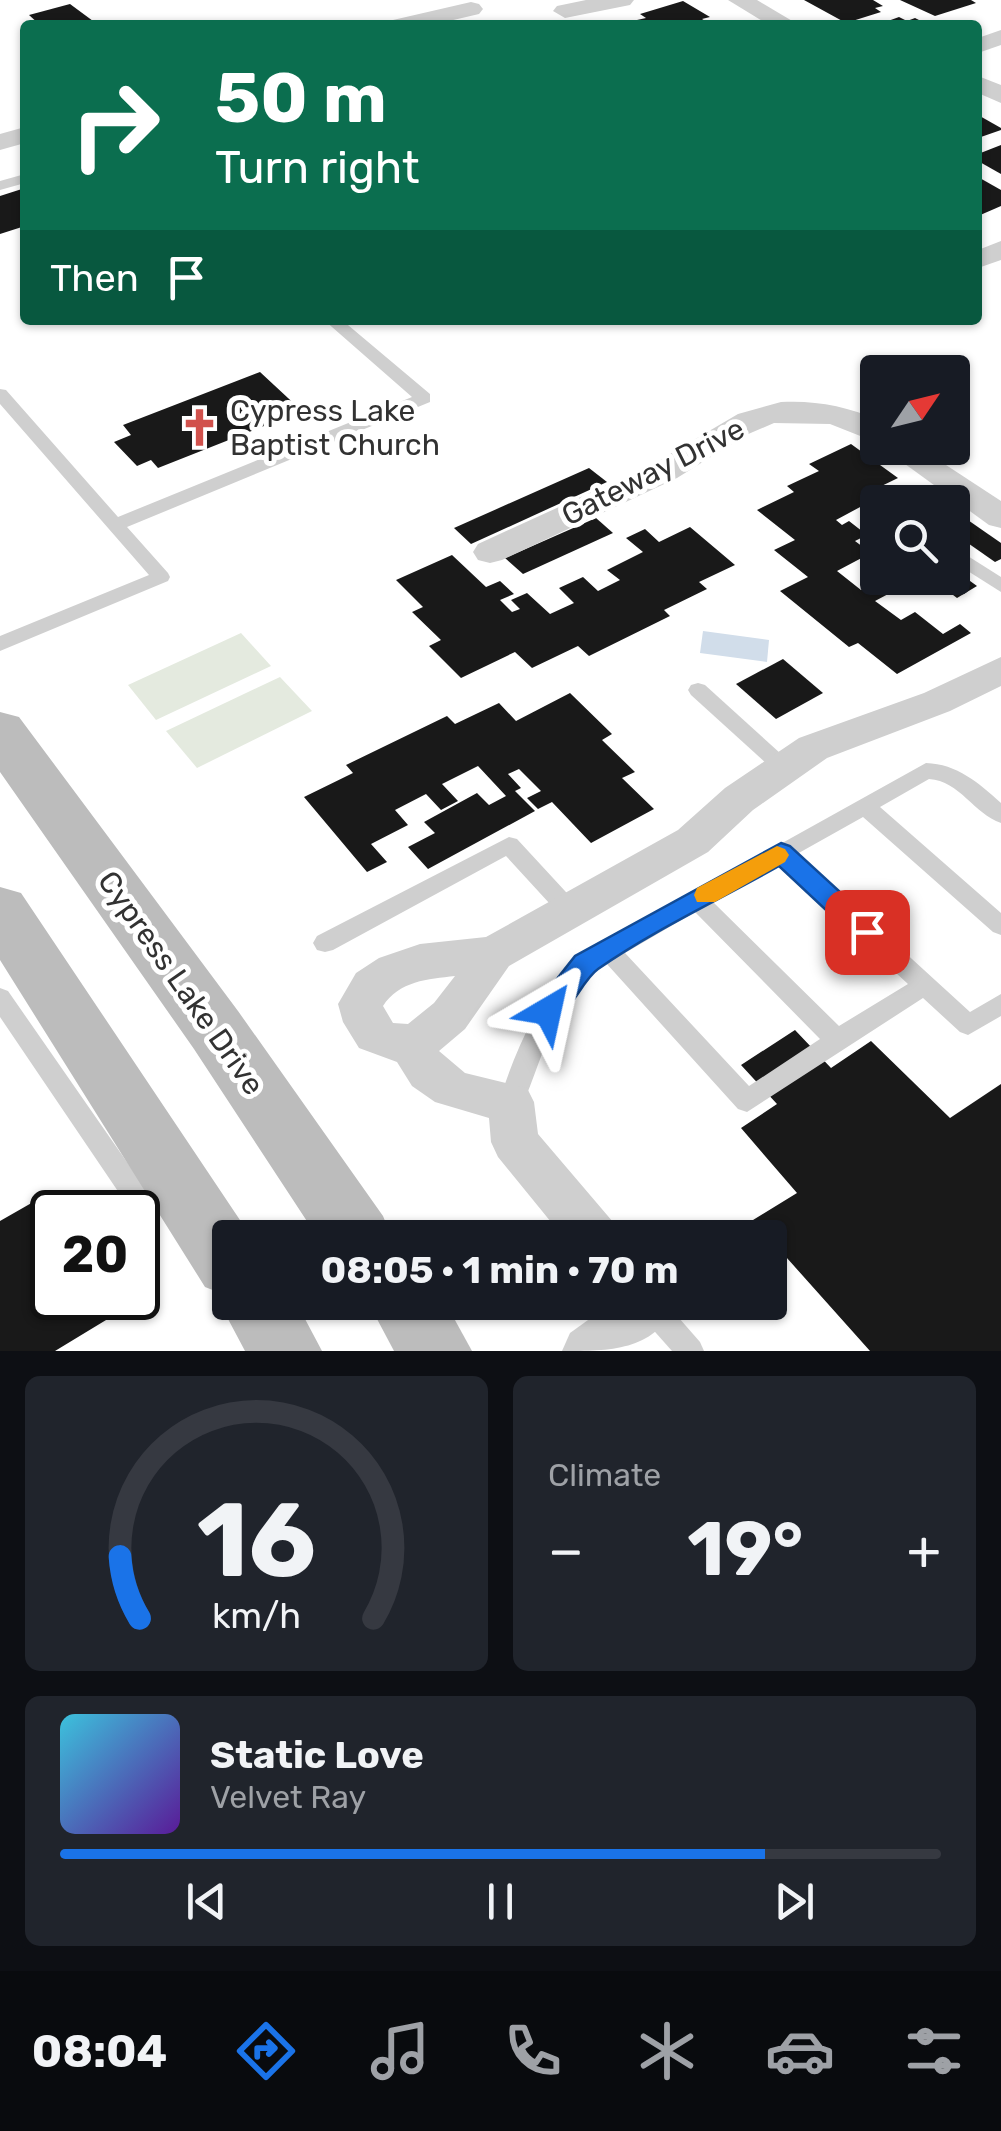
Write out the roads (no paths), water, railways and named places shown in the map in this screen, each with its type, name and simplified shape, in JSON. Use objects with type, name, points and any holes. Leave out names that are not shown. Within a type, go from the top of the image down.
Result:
[{"type":"main road","name":"Cypress Lake Drive","points":[[0,731],[216,1030],[346,1220]]},
{"type":"main road","points":[[0,910],[96,1098],[212,1242]]},
{"type":"main road","points":[[266,1320],[286,1351]]},
{"type":"main road","points":[[415,1320],[436,1351]]},
{"type":"street","points":[[557,12],[622,0]]},
{"type":"street","points":[[740,0],[778,20]]},
{"type":"street","points":[[429,20],[479,11]]},
{"type":"street","name":"Gateway Drive","points":[[490,552],[661,473],[733,428],[756,419],[778,412],[825,414],[860,427]]},
{"type":"street","points":[[924,465],[1001,518]]},
{"type":"street","points":[[494,954],[470,995],[445,1022],[411,1044],[390,1044],[373,1035],[362,1019],[360,1004],[372,986],[394,970],[420,962],[494,954],[693,841],[739,799],[814,748],[937,702],[1001,670]]},
{"type":"street","points":[[411,1044],[420,1068],[455,1092],[512,1102],[515,1142],[580,1220]]},
{"type":"street","points":[[588,1351],[628,1320]]},
{"type":"lane","points":[[116,525],[424,398],[338,325]]},
{"type":"lane","points":[[0,394],[161,577],[0,644]]},
{"type":"lane","points":[[970,564],[1001,586]]},
{"type":"lane","points":[[698,690],[784,768]]},
{"type":"lane","points":[[512,1102],[521,1068],[548,1011],[584,964],[926,771],[940,770],[1001,815]]},
{"type":"lane","points":[[864,806],[1001,926]]},
{"type":"lane","points":[[325,944],[510,845],[570,910]]},
{"type":"lane","points":[[781,853],[968,1026],[1001,1004]]},
{"type":"lane","points":[[697,900],[837,1040]]},
{"type":"lane","points":[[608,950],[747,1101],[925,985]]},
{"type":"lane","points":[[0,998],[96,1098],[137,1190]]},
{"type":"lane","points":[[662,1320],[690,1351]]},
{"type":"place","name":"Cypress Lake Baptist Church","points":[[200,428]]}]
